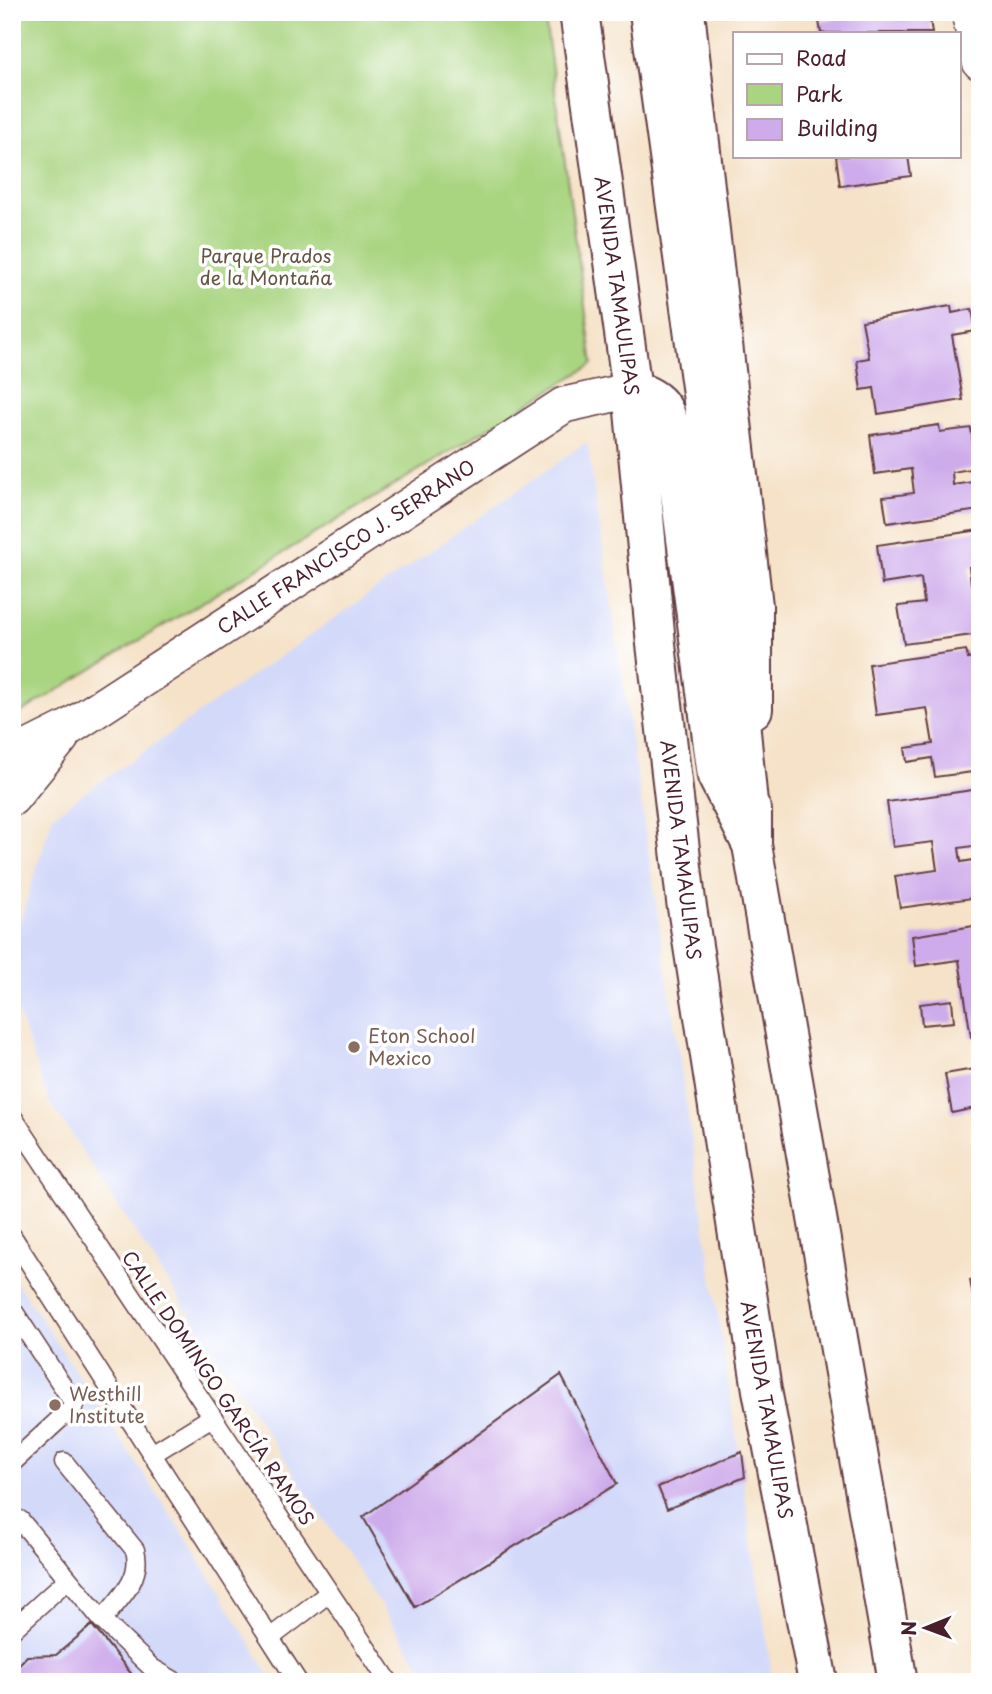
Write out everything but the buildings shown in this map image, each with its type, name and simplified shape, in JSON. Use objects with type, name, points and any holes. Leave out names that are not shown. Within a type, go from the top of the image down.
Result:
[{"type":"main road","name":"AVENIDA TAMAULIPAS","points":[[579,12],[632,390],[656,644],[686,901],[762,1390],[818,1682]]},
{"type":"main road","points":[[649,12],[723,545],[751,845],[898,1682]]},
{"type":"main road","points":[[685,12],[753,606],[751,845]]},
{"type":"main road","points":[[632,390],[653,395],[667,414],[674,447],[718,776],[751,845]]},
{"type":"street","points":[[969,12],[980,62]]},
{"type":"street","name":"CALLE FRANCISCO J. SERRANO","points":[[12,756],[70,727],[564,405],[632,390]]},
{"type":"street","name":"CALLE FRANCISCO J. SERRANO","points":[[12,798],[70,727]]},
{"type":"lane","name":"CALLE DOMINGO GARCÍA RAMOS","points":[[12,1116],[389,1682]]},
{"type":"lane","points":[[12,1236],[298,1682]]},
{"type":"lane","points":[[12,1309],[75,1405],[12,1463]]},
{"type":"lane","points":[[152,1454],[212,1417]]},
{"type":"lane","points":[[64,1461],[135,1550],[139,1564],[136,1577],[102,1620]]},
{"type":"lane","points":[[12,1529],[20,1520],[102,1620],[152,1668],[176,1682]]},
{"type":"lane","points":[[12,1630],[68,1579]]},
{"type":"lane","points":[[270,1638],[329,1593]]},
{"type":"shaded area","name":"Eton School Mexico","points":[[587,442],[773,1682],[431,1682],[48,1099],[12,996],[12,948],[53,815]]},
{"type":"shaded area","name":"Westhill Institute","points":[[12,1275],[184,1535],[274,1682],[12,1682]]},
{"type":"green space","name":"Parque Prados de la Montaña","points":[[12,12],[544,12],[593,364],[12,718]]},
{"type":"place","name":"Eton School Mexico","points":[[354,1047]]},
{"type":"place","name":"Westhill Institute","points":[[55,1405]]}]
